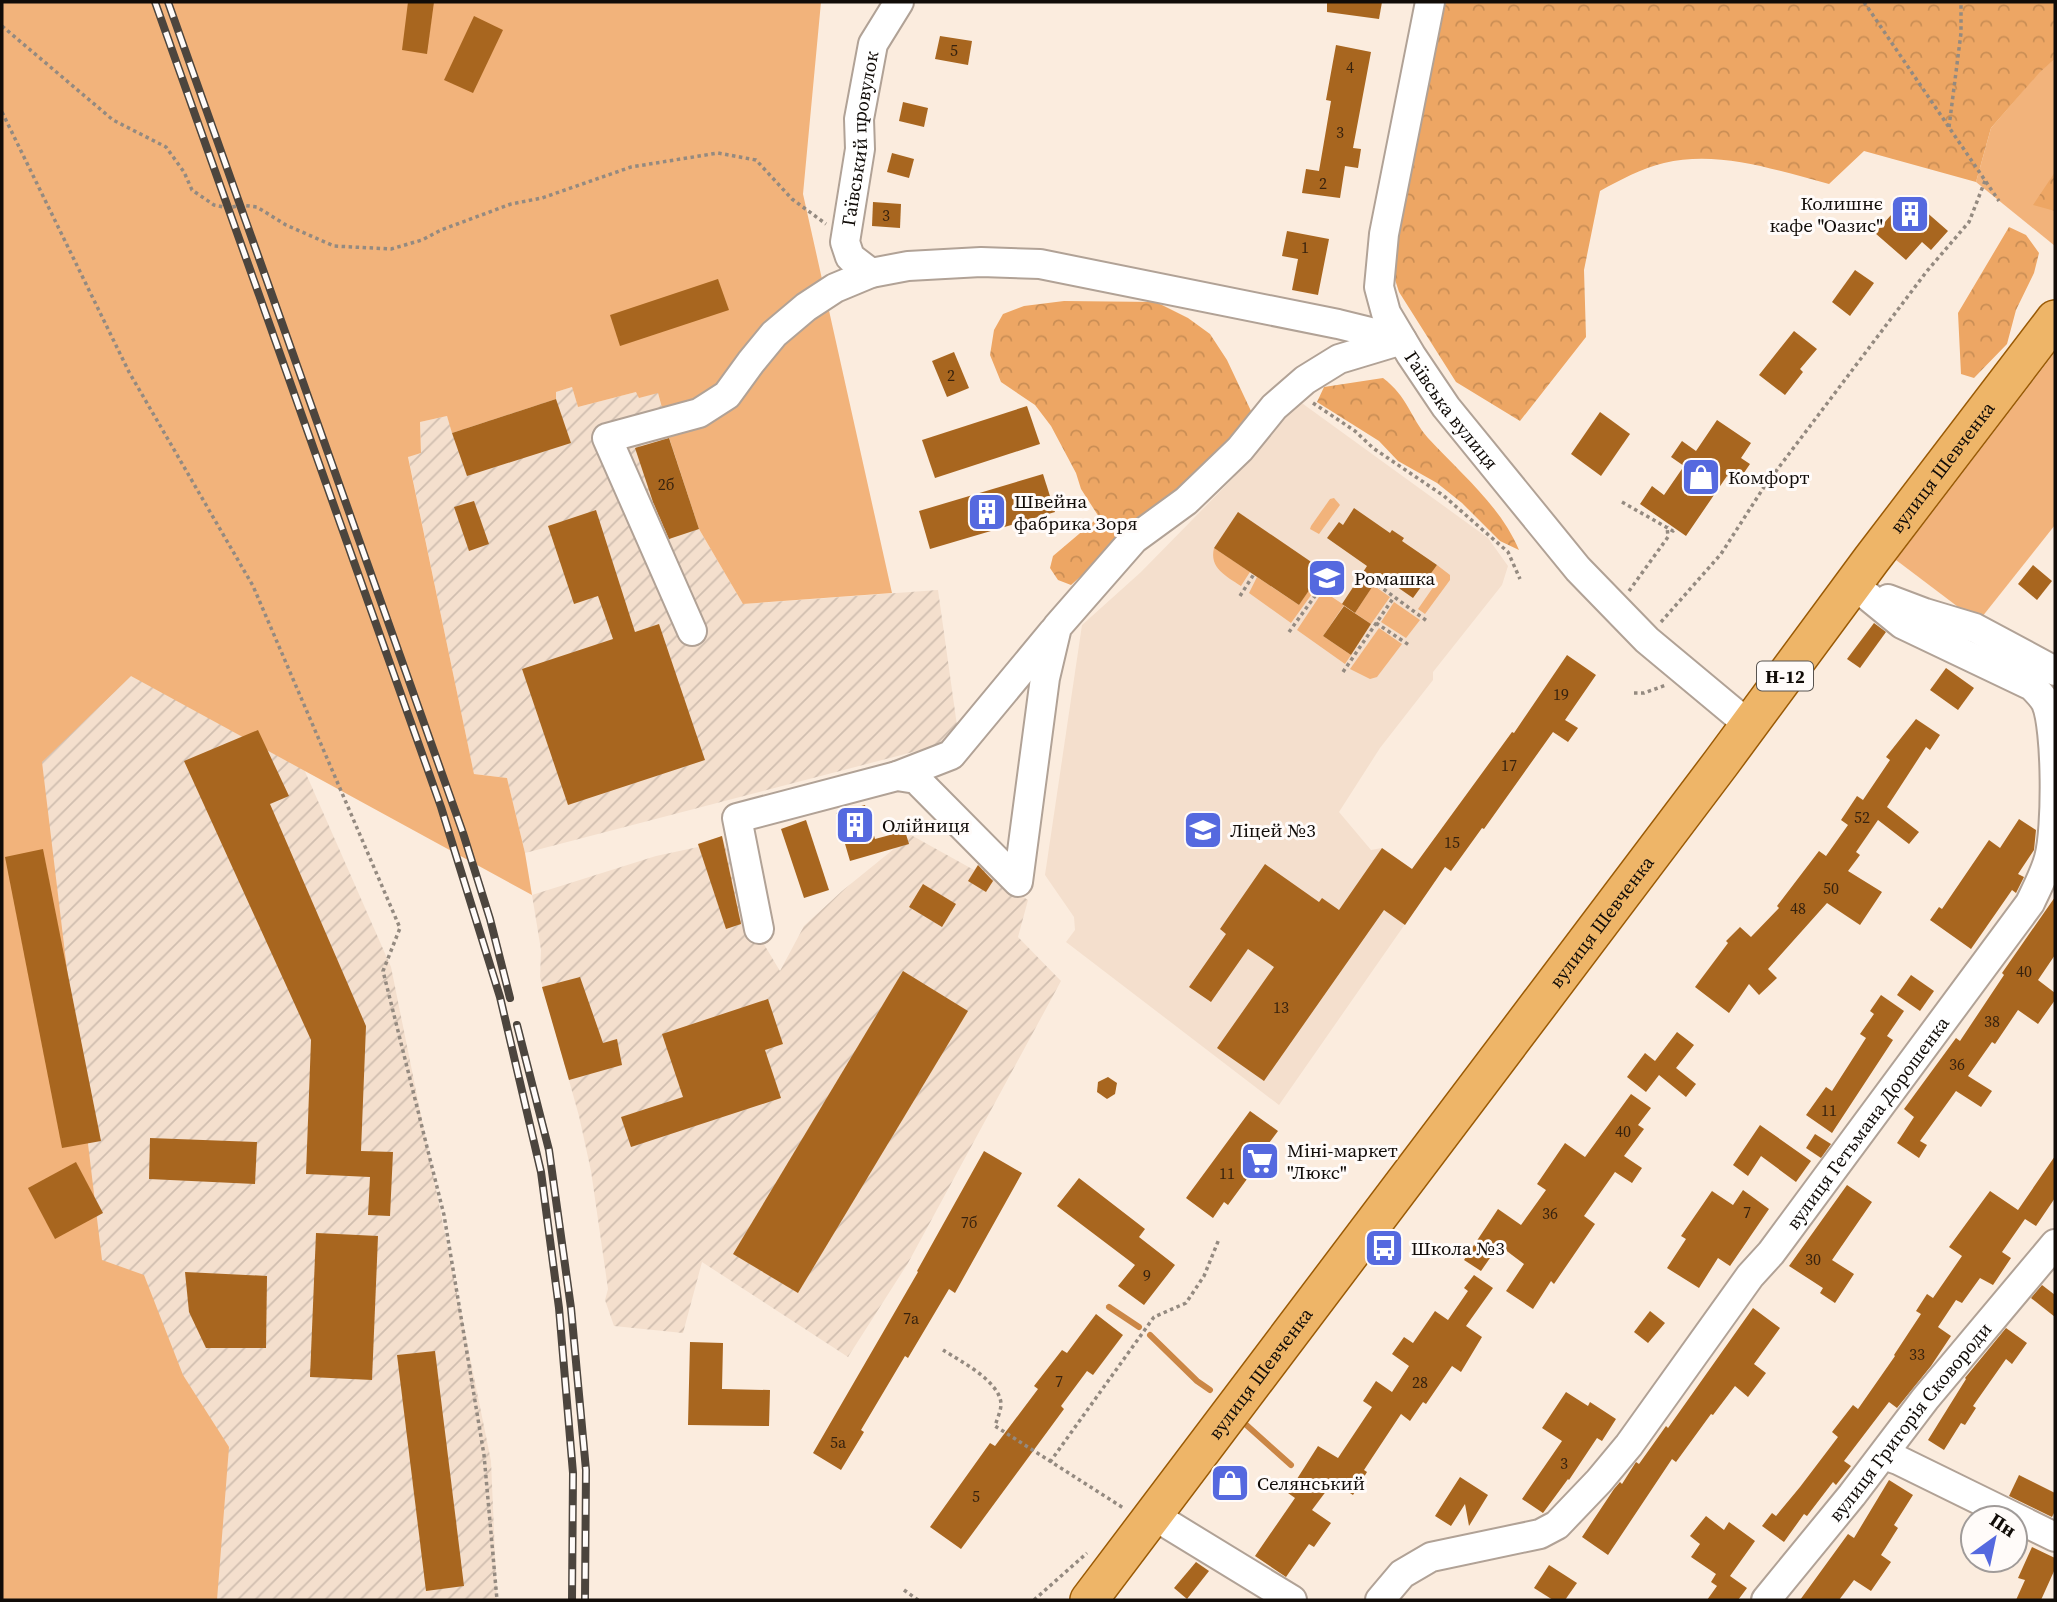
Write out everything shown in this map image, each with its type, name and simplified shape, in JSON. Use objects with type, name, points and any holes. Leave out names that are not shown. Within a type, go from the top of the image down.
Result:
[{"type":"main road","name":"вулиця Шевченка","points":[[1089,1600],[1869,562],[2055,319]]},
{"type":"main road","name":"вулиця Шевченка","points":[[1117,1600],[1144,1550],[1150,1519]]},
{"type":"street","name":"Гаївський провулок","points":[[871,273],[850,257],[845,242],[860,149],[859,119],[873,44],[899,2]]},
{"type":"street","name":"Гаївська вулиця","points":[[1430,2],[1384,234],[1379,287],[1386,313],[1455,417],[1556,545],[1647,640],[1749,725]]},
{"type":"street","points":[[692,631],[607,438],[699,413],[727,395],[774,334],[806,307],[835,288],[871,273],[908,266],[950,263],[1040,264],[1338,324],[1402,340]]},
{"type":"street","points":[[760,929],[737,818],[897,776],[951,755],[1133,539],[1186,501],[1240,449],[1274,407],[1339,359],[1402,340]]},
{"type":"street","points":[[1869,562],[1925,613],[1975,628],[2055,671]]},
{"type":"street","name":"вулиця Гетьмана Дорошенка","points":[[1380,1600],[1402,1574],[1431,1557],[1540,1535],[1568,1515],[1629,1445],[1750,1276],[1771,1254],[2030,903],[2049,860],[2053,841],[2054,747],[2052,722],[2046,701],[2032,686],[1902,624],[1869,562]]},
{"type":"street","points":[[897,776],[916,779],[1018,881],[1045,678],[1057,627]]},
{"type":"street","name":"вулиця Григорія Сковороди","points":[[1766,1600],[1884,1455],[1925,1399],[2055,1244]]},
{"type":"street","points":[[1884,1455],[2055,1536]]},
{"type":"street","points":[[1150,1519],[1292,1600]]},
{"type":"path","points":[[1864,2],[1998,201]]},
{"type":"path","points":[[1949,129],[1961,33],[1961,2]]},
{"type":"path","points":[[2,26],[113,120],[166,147],[184,172],[192,190],[214,205],[228,208],[241,205],[257,207],[286,225],[334,246],[391,249],[422,240],[441,230],[511,204],[542,198],[631,167],[718,153],[756,160],[792,199],[846,236]]},
{"type":"path","points":[[2,112],[129,372],[253,586],[400,928],[383,971],[444,1215],[484,1455],[497,1600]]},
{"type":"path","points":[[1647,640],[1721,554],[1764,487],[1927,271],[1969,222],[1984,181]]},
{"type":"path","points":[[1294,390],[1355,430],[1373,448],[1444,496],[1508,552],[1520,579]]},
{"type":"path","points":[[1622,502],[1673,531],[1675,528]]},
{"type":"path","points":[[1616,610],[1668,537],[1667,526]]},
{"type":"path","points":[[1240,596],[1254,574]]},
{"type":"path","points":[[1378,585],[1427,621]]},
{"type":"path","points":[[1289,632],[1320,589]]},
{"type":"path","points":[[1343,672],[1394,597]]},
{"type":"path","points":[[1376,623],[1409,645]]},
{"type":"path","points":[[1050,1462],[1154,1317],[1186,1303],[1204,1276],[1219,1239]]},
{"type":"path","points":[[943,1350],[980,1374],[998,1392],[1001,1405],[995,1426],[1050,1462],[1150,1519]]},
{"type":"path","points":[[904,1590],[918,1600]]},
{"type":"shaded area","points":[[2,2],[821,2],[803,194],[892,593],[743,604],[699,529],[662,416],[664,415],[658,393],[639,398],[636,392],[578,407],[572,387],[556,392],[556,399],[452,433],[447,416],[420,422],[421,453],[408,457],[474,774],[507,778],[532,895],[131,676],[42,762],[102,1260],[144,1275],[183,1375],[229,1447],[217,1600],[2,1600]]},
{"type":"shaded area","points":[[2055,59],[2055,246],[1976,182],[1991,128],[2040,71]]},
{"type":"shaded area","points":[[2055,352],[2055,525],[1978,622],[1896,560]]},
{"type":"shaded area","points":[[572,387],[578,407],[636,392],[658,393],[664,415],[662,416],[699,529],[743,604],[938,590],[959,740],[525,853],[507,778],[474,774],[408,456],[421,453],[420,422],[447,416],[453,432],[556,398],[556,392]]},
{"type":"shaded area","name":"Ліцей №3","points":[[1299,401],[1488,538],[1508,566],[1502,585],[1433,672],[1433,680],[1380,748],[1339,812],[1371,850],[1382,848],[1433,884],[1279,1105],[1066,942],[1075,930],[1074,917],[1045,875],[1082,625],[1141,572],[1246,465]]},
{"type":"shaded area","points":[[1334,498],[1340,505],[1319,534],[1310,529],[1330,499]]},
{"type":"shaded area","points":[[1214,548],[1250,572],[1241,586],[1216,566]]},
{"type":"shaded area","points":[[1437,565],[1450,575],[1450,580],[1425,614],[1418,609],[1434,586],[1426,579]]},
{"type":"shaded area","points":[[1257,577],[1299,605],[1313,584],[1317,587],[1291,623],[1249,593]]},
{"type":"shaded area","points":[[1373,585],[1390,597],[1371,624],[1355,613]]},
{"type":"shaded area","points":[[1323,591],[1344,605],[1323,636],[1351,655],[1345,664],[1297,630]]},
{"type":"shaded area","points":[[1394,602],[1420,620],[1406,638],[1381,622]]},
{"type":"shaded area","points":[[238,619],[391,967],[491,1461],[497,1600],[2,1600],[2,738]]},
{"type":"shaded area","points":[[1379,628],[1402,644],[1377,677],[1370,679],[1350,669]]},
{"type":"shaded area","points":[[911,835],[974,870],[978,865],[1028,900],[1018,937],[1061,981],[908,1263],[848,1357],[702,1262],[683,1333],[614,1326],[605,1300],[608,1289],[591,1171],[579,1116],[540,977],[541,950],[532,895],[656,856],[698,847],[698,844],[722,836],[750,921],[780,971],[804,926]]},
{"type":"green space","points":[[1440,2],[2055,2],[2055,59],[2040,72],[1991,128],[1976,182],[1864,151],[1829,184],[1747,163],[1705,159],[1656,165],[1600,191],[1584,270],[1586,337],[1520,421],[1456,382],[1399,292],[1389,261]]},
{"type":"green space","points":[[2055,172],[2055,211],[2033,205]]},
{"type":"green space","points":[[2009,227],[2026,235],[2039,253],[2034,273],[2016,310],[2007,344],[1974,378],[1961,374],[1958,313]]},
{"type":"green space","points":[[1064,301],[1156,302],[1188,318],[1210,334],[1227,360],[1251,411],[1239,430],[1205,466],[1071,585],[1058,580],[1050,568],[1053,556],[1099,517],[1081,489],[1076,473],[1051,426],[1035,405],[1001,382],[990,355],[994,330],[1003,314],[1024,306]]},
{"type":"green space","points":[[1383,378],[1398,392],[1428,438],[1490,504],[1519,550],[1500,541],[1462,503],[1437,483],[1398,461],[1379,441],[1317,402],[1324,387]]},
{"type":"building","points":[[408,2],[434,2],[427,54],[402,50]]},
{"type":"building","points":[[1327,2],[1382,2],[1379,19],[1327,12]]},
{"type":"building","points":[[474,16],[503,30],[473,93],[444,80]]},
{"type":"building","points":[[940,36],[972,41],[968,65],[935,59]]},
{"type":"building","points":[[1336,45],[1371,52],[1353,148],[1361,149],[1358,168],[1345,166],[1340,198],[1302,193],[1306,169],[1319,171],[1331,101],[1326,100]]},
{"type":"building","points":[[903,102],[928,108],[924,127],[899,121]]},
{"type":"building","points":[[892,153],[914,159],[909,178],[887,172]]},
{"type":"building","name":"Колишнє кафе \"Оазис\"","points":[[1908,196],[1948,231],[1931,250],[1922,242],[1906,260],[1875,233]]},
{"type":"building","points":[[873,202],[901,204],[900,228],[872,226]]},
{"type":"building","points":[[1287,231],[1329,239],[1318,295],[1292,290],[1298,259],[1282,256]]},
{"type":"building","points":[[1855,270],[1874,283],[1850,316],[1832,302]]},
{"type":"building","points":[[718,279],[729,310],[620,346],[610,315]]},
{"type":"building","points":[[1794,331],[1817,349],[1800,369],[1803,372],[1785,395],[1759,375]]},
{"type":"building","points":[[954,352],[969,388],[947,397],[932,361]]},
{"type":"building","points":[[556,399],[571,443],[467,476],[452,433]]},
{"type":"building","points":[[1027,406],[1040,444],[935,478],[922,440]]},
{"type":"building","points":[[1600,412],[1630,434],[1601,476],[1571,454]]},
{"type":"building","name":"Комфорт","points":[[1717,420],[1751,443],[1741,458],[1750,464],[1737,483],[1727,476],[1686,536],[1640,504],[1652,486],[1664,495],[1684,466],[1671,457],[1682,441],[1696,451]]},
{"type":"building","points":[[669,438],[699,529],[669,539],[635,448]]},
{"type":"building","name":"Швейна фабрика Зоря","points":[[1043,474],[1055,512],[930,549],[919,511]]},
{"type":"building","points":[[474,501],[489,544],[469,551],[454,507]]},
{"type":"building","points":[[1354,508],[1390,533],[1392,530],[1404,538],[1402,541],[1437,565],[1413,598],[1380,575],[1355,613],[1342,604],[1367,566],[1327,538],[1339,522],[1343,525]]},
{"type":"building","points":[[596,510],[635,632],[659,624],[705,760],[568,805],[522,669],[613,639],[598,596],[574,604],[548,526]]},
{"type":"building","points":[[1238,512],[1323,570],[1299,605],[1214,548]]},
{"type":"building","points":[[2033,565],[2052,581],[2037,600],[2018,584]]},
{"type":"building","points":[[1344,606],[1371,624],[1351,655],[1323,636]]},
{"type":"building","points":[[1874,623],[1886,632],[1860,668],[1847,659]]},
{"type":"building","points":[[1567,655],[1596,675],[1565,720],[1578,728],[1568,742],[1553,732],[1484,829],[1482,828],[1451,871],[1445,867],[1405,925],[1384,910],[1264,1081],[1217,1048],[1274,967],[1248,949],[1211,1002],[1189,987],[1226,934],[1220,929],[1265,864],[1319,902],[1322,898],[1339,910],[1382,848],[1412,869],[1512,732],[1514,733]]},
{"type":"building","points":[[1946,668],[1974,688],[1958,710],[1930,690]]},
{"type":"building","points":[[1916,719],[1940,735],[1930,750],[1926,747],[1887,807],[1919,832],[1909,844],[1878,820],[1856,852],[1860,855],[1848,871],[1882,892],[1860,925],[1827,903],[1768,969],[1777,978],[1759,995],[1749,984],[1729,1013],[1695,987],[1728,943],[1726,941],[1740,927],[1751,937],[1779,908],[1777,906],[1819,851],[1826,856],[1848,825],[1841,820],[1857,796],[1863,800],[1890,760],[1886,757]]},
{"type":"building","points":[[258,730],[289,796],[270,804],[366,1026],[361,1151],[393,1152],[390,1216],[368,1215],[370,1177],[306,1174],[311,1040],[184,761]]},
{"type":"building","name":"Олійниця","points":[[865,805],[875,839],[905,831],[909,844],[850,861],[836,813]]},
{"type":"building","points":[[2019,819],[2036,830],[2034,850],[2018,874],[2024,877],[2016,893],[2012,890],[1971,949],[1930,920],[1939,907],[1942,909],[1989,840],[2000,848]]},
{"type":"building","points":[[806,820],[829,890],[804,898],[781,829]]},
{"type":"building","points":[[722,836],[741,924],[726,929],[698,844]]},
{"type":"building","points":[[43,849],[101,1141],[62,1148],[5,857]]},
{"type":"building","points":[[978,865],[993,881],[986,892],[968,881]]},
{"type":"building","points":[[923,884],[956,904],[942,927],[909,907]]},
{"type":"building","points":[[2055,897],[2055,955],[2038,980],[2055,993],[2055,1000],[2038,1024],[2018,1010],[1995,1044],[1992,1042],[1968,1076],[1992,1091],[1981,1107],[1956,1091],[1920,1141],[1927,1145],[1919,1158],[1897,1143],[1914,1117],[1904,1109],[1956,1038],[1960,1041],[2004,975],[2002,973]]},
{"type":"building","points":[[903,971],[968,1011],[798,1293],[733,1254]]},
{"type":"building","points":[[1911,975],[1934,991],[1920,1011],[1897,995]]},
{"type":"building","points":[[580,977],[603,1043],[617,1039],[622,1065],[569,1080],[542,987]]},
{"type":"building","points":[[1881,995],[1904,1011],[1887,1036],[1893,1040],[1832,1133],[1806,1115],[1826,1087],[1832,1091],[1866,1038],[1860,1034],[1874,1014],[1870,1011]]},
{"type":"building","points":[[768,999],[783,1044],[765,1050],[781,1098],[631,1147],[621,1117],[683,1097],[662,1034]]},
{"type":"building","points":[[1677,1032],[1694,1045],[1676,1068],[1696,1084],[1686,1097],[1659,1075],[1646,1092],[1627,1077],[1645,1053],[1655,1061]]},
{"type":"building","points":[[1108,1077],[1117,1083],[1115,1094],[1107,1099],[1097,1092],[1098,1082]]},
{"type":"building","points":[[1631,1094],[1651,1108],[1638,1125],[1644,1129],[1624,1156],[1642,1168],[1632,1183],[1615,1172],[1584,1216],[1595,1224],[1554,1284],[1551,1281],[1533,1309],[1506,1291],[1524,1264],[1499,1245],[1481,1271],[1464,1260],[1498,1209],[1521,1225],[1546,1190],[1537,1184],[1565,1143],[1585,1157]]},
{"type":"building","points":[[1250,1111],[1278,1131],[1266,1147],[1269,1149],[1228,1205],[1224,1202],[1213,1218],[1186,1198]]},
{"type":"building","points":[[1760,1125],[1811,1161],[1796,1182],[1761,1156],[1748,1176],[1733,1165]]},
{"type":"building","points":[[1815,1134],[1831,1144],[1821,1158],[1806,1148]]},
{"type":"building","points":[[150,1138],[257,1142],[255,1184],[149,1179]]},
{"type":"building","points":[[984,1151],[1022,1173],[955,1293],[949,1289],[908,1358],[905,1356],[861,1430],[864,1432],[841,1470],[813,1453],[918,1272]]},
{"type":"building","points":[[2055,1156],[2055,1198],[2036,1226],[2025,1219],[2002,1252],[2011,1258],[1993,1285],[1980,1278],[1962,1303],[1956,1300],[1938,1327],[1951,1336],[1931,1366],[1897,1408],[1889,1402],[1844,1461],[1851,1466],[1836,1485],[1833,1482],[1807,1516],[1804,1514],[1784,1542],[1762,1526],[1772,1513],[1776,1516],[1800,1487],[1838,1437],[1832,1432],[1853,1405],[1858,1409],[1895,1356],[1921,1314],[1916,1311],[1927,1294],[1933,1298],[1962,1256],[1949,1247],[1990,1191],[2018,1210]]},
{"type":"building","points":[[76,1162],[103,1213],[55,1239],[28,1188]]},
{"type":"building","points":[[1079,1178],[1145,1229],[1139,1237],[1175,1265],[1144,1305],[1118,1286],[1135,1265],[1057,1206]]},
{"type":"building","points":[[1847,1185],[1872,1202],[1832,1260],[1854,1274],[1835,1303],[1820,1293],[1823,1288],[1789,1266]]},
{"type":"building","points":[[1743,1190],[1769,1209],[1730,1266],[1718,1258],[1699,1288],[1667,1268],[1686,1239],[1681,1236],[1712,1191],[1733,1205]]},
{"type":"building","points":[[316,1233],[378,1236],[372,1380],[310,1377]]},
{"type":"building","points":[[185,1272],[267,1276],[266,1348],[206,1348],[189,1312]]},
{"type":"building","points":[[1474,1275],[1493,1288],[1466,1326],[1482,1337],[1461,1372],[1452,1366],[1426,1404],[1423,1402],[1410,1421],[1401,1414],[1364,1470],[1367,1472],[1353,1495],[1333,1482],[1312,1510],[1331,1523],[1314,1547],[1309,1544],[1286,1577],[1255,1556],[1295,1498],[1288,1493],[1318,1446],[1338,1458],[1372,1407],[1363,1401],[1376,1381],[1392,1392],[1409,1366],[1392,1354],[1404,1337],[1413,1343],[1435,1311],[1448,1320],[1468,1291],[1464,1288]]},
{"type":"building","points":[[2042,1285],[2055,1295],[2055,1317],[2031,1298]]},
{"type":"building","points":[[1753,1308],[1780,1328],[1754,1364],[1766,1373],[1748,1397],[1735,1386],[1676,1462],[1672,1459],[1608,1555],[1582,1537],[1614,1489],[1620,1482],[1622,1484],[1636,1462],[1639,1464],[1666,1426],[1668,1428]]},
{"type":"building","points":[[1650,1311],[1665,1323],[1648,1343],[1634,1332]]},
{"type":"building","points":[[1096,1314],[1123,1335],[1093,1375],[1087,1371],[1061,1406],[1064,1409],[961,1549],[930,1527],[990,1443],[995,1446],[1038,1389],[1034,1386],[1062,1350],[1067,1353]]},
{"type":"building","points":[[2006,1328],[2027,1343],[2012,1364],[2006,1359],[1973,1406],[1976,1408],[1965,1425],[1961,1423],[1944,1450],[1928,1440],[1965,1378]]},
{"type":"building","points":[[690,1342],[723,1343],[722,1389],[770,1390],[769,1426],[688,1425]]},
{"type":"building","points":[[435,1351],[464,1586],[426,1591],[397,1355]]},
{"type":"building","points":[[1566,1392],[1588,1406],[1590,1402],[1616,1419],[1602,1441],[1597,1438],[1543,1513],[1522,1499],[1562,1441],[1542,1428]]},
{"type":"building","name":"Селянський","points":[[1228,1470],[1242,1480],[1231,1495],[1218,1485]]},
{"type":"building","points":[[2019,1475],[2055,1493],[2055,1511],[2052,1517],[2009,1496]]},
{"type":"building","points":[[1460,1477],[1488,1495],[1469,1526],[1465,1504],[1451,1526],[1435,1516]]},
{"type":"building","points":[[1889,1480],[1913,1495],[1894,1525],[1898,1528],[1881,1555],[1891,1562],[1871,1591],[1854,1580],[1839,1600],[1800,1600],[1848,1534],[1854,1538]]},
{"type":"building","points":[[1706,1516],[1724,1530],[1729,1522],[1755,1541],[1730,1576],[1747,1588],[1738,1600],[1707,1600],[1717,1586],[1711,1582],[1716,1574],[1691,1557],[1700,1544],[1690,1536]]},
{"type":"building","points":[[2032,1547],[2055,1558],[2055,1569],[2041,1600],[2016,1600],[2025,1580],[2018,1578],[2020,1574],[2029,1574],[2029,1554]]},
{"type":"building","points":[[1196,1562],[1209,1571],[1187,1599],[1174,1588]]},
{"type":"building","points":[[1549,1565],[1577,1583],[1565,1600],[1553,1600],[1534,1588]]},
{"type":"waterway","points":[[1109,1307],[1139,1327]]},
{"type":"waterway","points":[[1150,1335],[1197,1381],[1210,1390]]},
{"type":"waterway","points":[[1243,1422],[1291,1465]]},
{"type":"railway","points":[[155,2],[441,807],[500,997],[541,1172],[559,1308],[573,1473],[572,1600]]},
{"type":"railway","points":[[168,2],[463,833],[490,919],[510,998]]},
{"type":"railway","points":[[517,1025],[549,1150],[571,1308],[586,1470],[585,1600]]},
{"type":"place","name":"Колишнє кафе \"Оазис\"","points":[[1910,214]]},
{"type":"place","name":"Комфорт","points":[[1701,477]]},
{"type":"place","name":"Швейна фабрика Зоря","points":[[987,512]]},
{"type":"place","name":"Ромашка","points":[[1327,578]]},
{"type":"place","name":"Олійниця","points":[[855,825]]},
{"type":"place","name":"Ліцей №3","points":[[1203,830]]},
{"type":"place","name":"Міні-маркет \"Люкс\"","points":[[1260,1161]]},
{"type":"place","name":"Школа №3","points":[[1384,1248]]},
{"type":"place","name":"Селянський","points":[[1230,1483]]}]
